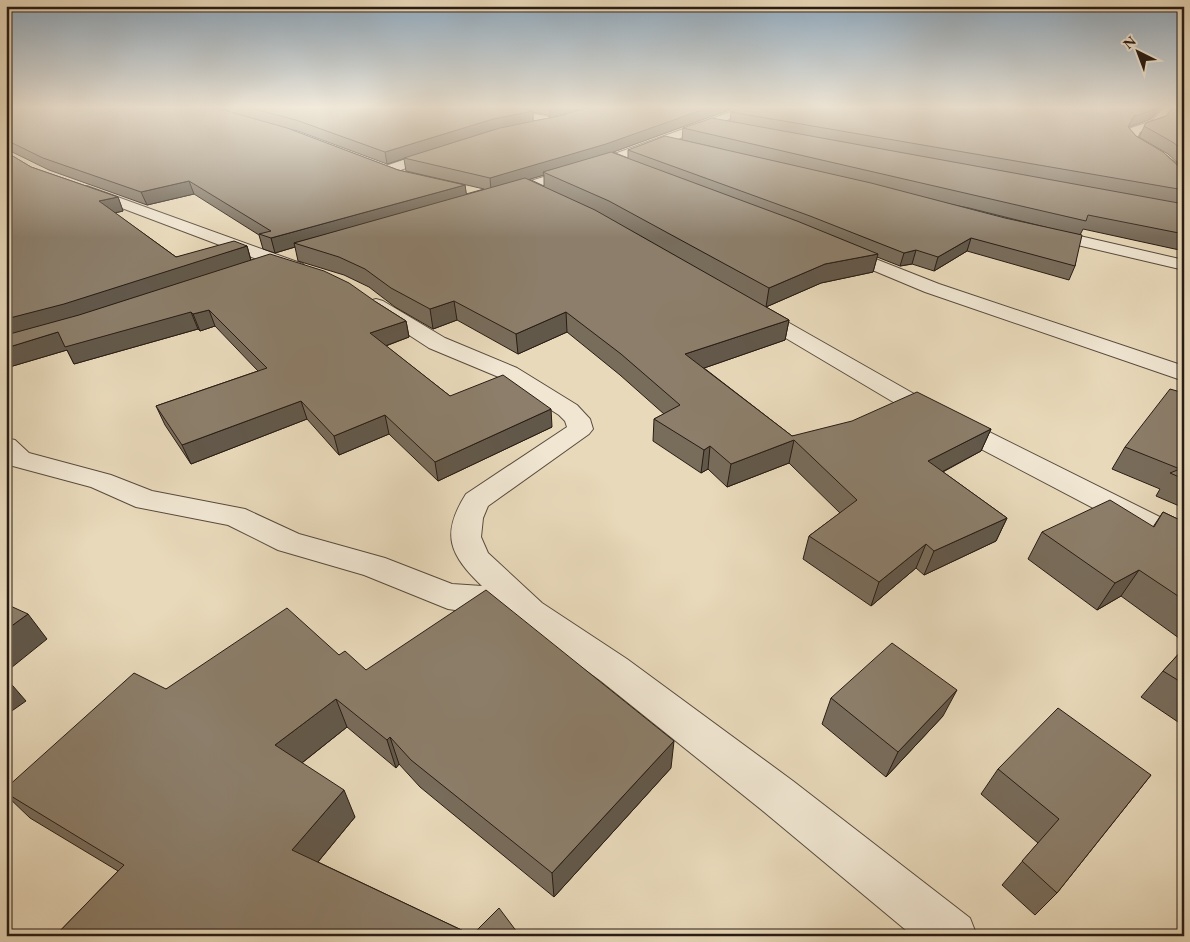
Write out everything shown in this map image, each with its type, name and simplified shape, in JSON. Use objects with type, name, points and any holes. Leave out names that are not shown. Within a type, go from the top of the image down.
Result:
[{"type":"street","points":[[406,178],[381,169],[444,150]]},
{"type":"street","points":[[482,200],[638,150]]},
{"type":"street","points":[[1144,150],[1162,159],[1174,173],[1184,177]]},
{"type":"street","points":[[611,160],[638,171]]},
{"type":"street","points":[[74,186],[273,261],[340,284],[437,343],[510,373],[568,410],[577,419],[580,429],[476,501],[468,518],[466,537],[474,559],[530,612],[614,670],[952,936]]},
{"type":"street","points":[[526,186],[551,198]]},
{"type":"street","points":[[1029,230],[1184,265]]},
{"type":"street","points":[[826,244],[932,288],[1184,374]]},
{"type":"street","points":[[737,301],[914,404],[1184,542]]},
{"type":"street","points":[[6,446],[19,459],[101,481],[146,500],[235,516],[289,542],[374,566],[448,596],[470,599],[514,597]]},
{"type":"building","points":[[26,150],[345,150],[398,170],[465,185],[271,238],[259,234],[271,231],[189,181],[141,192],[43,158]]},
{"type":"building","points":[[430,150],[586,150],[490,178],[404,158]]},
{"type":"building","points":[[628,150],[726,150],[871,183],[1005,218],[1082,235],[1075,266],[971,238],[938,257],[916,250],[904,253],[810,216]]},
{"type":"building","points":[[778,150],[887,150],[1184,204],[1184,234],[1088,215],[1086,221]]},
{"type":"building","points":[[951,150],[1160,150],[1177,165],[1184,167],[1184,190]]},
{"type":"building","points":[[6,152],[31,167],[118,197],[99,201],[176,257],[234,241],[247,246],[64,304],[6,319]]},
{"type":"building","points":[[611,152],[797,221],[878,254],[825,264],[769,288],[609,201],[543,172]]},
{"type":"building","points":[[525,178],[595,210],[789,320],[685,354],[792,436],[852,421],[917,392],[991,429],[928,461],[1007,518],[934,551],[926,544],[879,582],[809,536],[857,500],[794,440],[731,464],[710,446],[704,450],[654,419],[680,405],[621,354],[566,312],[516,334],[454,301],[430,309],[391,288],[365,269],[339,257],[294,243]]},
{"type":"building","points":[[270,254],[324,271],[349,283],[406,321],[370,333],[450,396],[503,375],[551,409],[435,462],[385,415],[334,436],[301,401],[182,445],[156,406],[267,368],[209,310],[193,314],[191,312],[65,347],[58,332],[6,348],[6,335],[79,315]]},
{"type":"building","points":[[1170,389],[1184,393],[1184,479],[1170,473],[1180,469],[1125,447]]},
{"type":"building","points":[[1110,500],[1154,527],[1163,512],[1184,522],[1184,600],[1139,570],[1115,583],[1042,532]]},
{"type":"building","points":[[486,590],[674,741],[552,873],[411,760],[390,737],[387,740],[336,699],[275,745],[344,790],[292,850],[472,935],[499,908],[520,936],[55,936],[124,865],[6,793],[6,788],[134,673],[166,689],[287,608],[339,655],[345,651],[366,670]]},
{"type":"building","points":[[6,604],[28,614],[6,630]]},
{"type":"building","points":[[892,643],[957,690],[898,752],[831,698]]},
{"type":"building","points":[[1184,648],[1184,684],[1163,671]]},
{"type":"building","points":[[1058,708],[1151,775],[1057,893],[1022,861],[1059,819],[998,769]]}]
